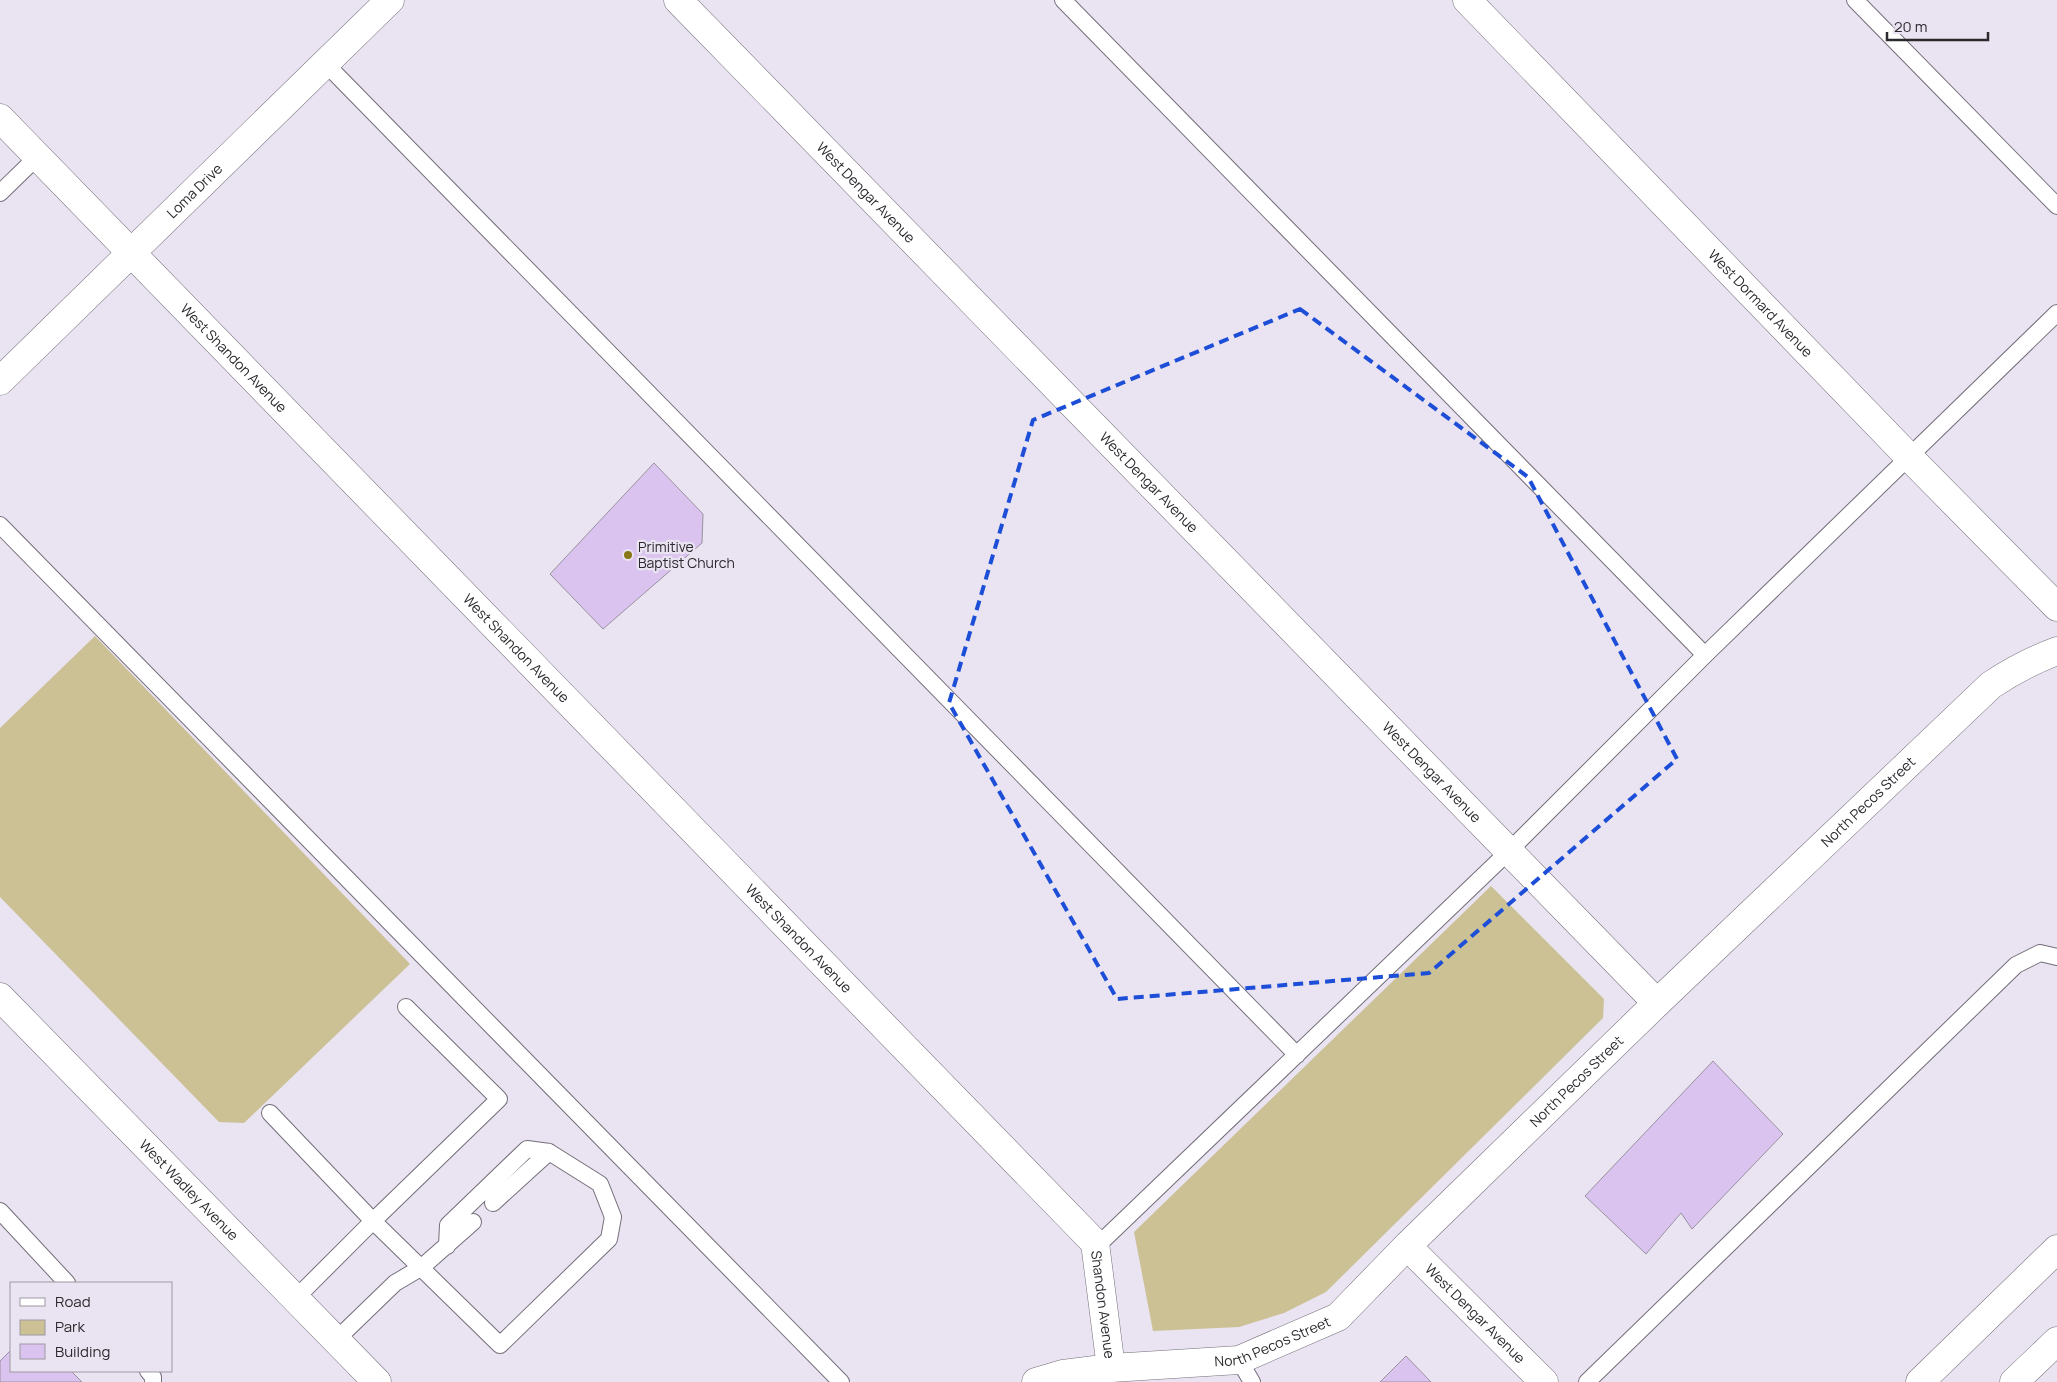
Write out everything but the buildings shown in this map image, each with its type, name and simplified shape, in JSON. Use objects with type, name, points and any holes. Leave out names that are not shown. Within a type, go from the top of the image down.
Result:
[{"type":"street","name":"Loma Drive","points":[[0,381],[390,0]]},
{"type":"street","name":"West Dengar Avenue","points":[[678,0],[1657,1003]]},
{"type":"street","name":"West Dormard Avenue","points":[[1467,0],[1909,457],[2057,607]]},
{"type":"street","name":"West Shandon Avenue","points":[[0,118],[1032,1178]]},
{"type":"street","name":"North Pecos Street","points":[[1036,1382],[1063,1374],[1114,1375],[1245,1371],[1338,1317],[1407,1246],[1657,1003],[1991,686],[2034,659],[2057,652]]},
{"type":"street","name":"West Wadley Avenue","points":[[0,997],[377,1382]]},
{"type":"street","name":"Shandon Avenue","points":[[1032,1178],[1096,1243],[1114,1375]]},
{"type":"street","name":"West Dengar Avenue","points":[[1407,1246],[1544,1382]]},
{"type":"street","points":[[1920,1382],[2057,1249]]},
{"type":"street","points":[[2014,1382],[2057,1341]]},
{"type":"lane","points":[[1063,0],[1705,655]]},
{"type":"lane","points":[[1855,0],[2057,206]]},
{"type":"lane","points":[[325,63],[1297,1054]]},
{"type":"lane","points":[[0,193],[37,157]]},
{"type":"lane","points":[[1096,1247],[1508,852],[1705,655],[2057,313]]},
{"type":"lane","points":[[0,525],[840,1382]]},
{"type":"lane","points":[[1586,1382],[2016,965],[2040,953],[2057,957]]},
{"type":"lane","points":[[296,1298],[499,1099],[406,1007]]},
{"type":"lane","points":[[270,1113],[374,1221],[500,1345],[609,1240],[613,1217],[600,1184],[549,1152],[527,1150],[448,1225],[447,1246]]},
{"type":"lane","points":[[493,1203],[549,1152]]},
{"type":"lane","points":[[0,1211],[66,1282]]},
{"type":"lane","points":[[335,1341],[395,1283],[422,1267],[473,1222]]},
{"type":"highlighted area","points":[[1300,309],[1528,477],[1677,759],[1429,973],[1117,999],[949,703],[1033,420]]},
{"type":"green space","points":[[95,636],[410,964],[244,1123],[219,1122],[0,897],[0,728]]},
{"type":"green space","points":[[1491,886],[1604,999],[1603,1018],[1326,1292],[1284,1313],[1239,1327],[1153,1331],[1134,1232]]},
{"type":"place","name":"Primitive Baptist Church","points":[[628,555]]}]
